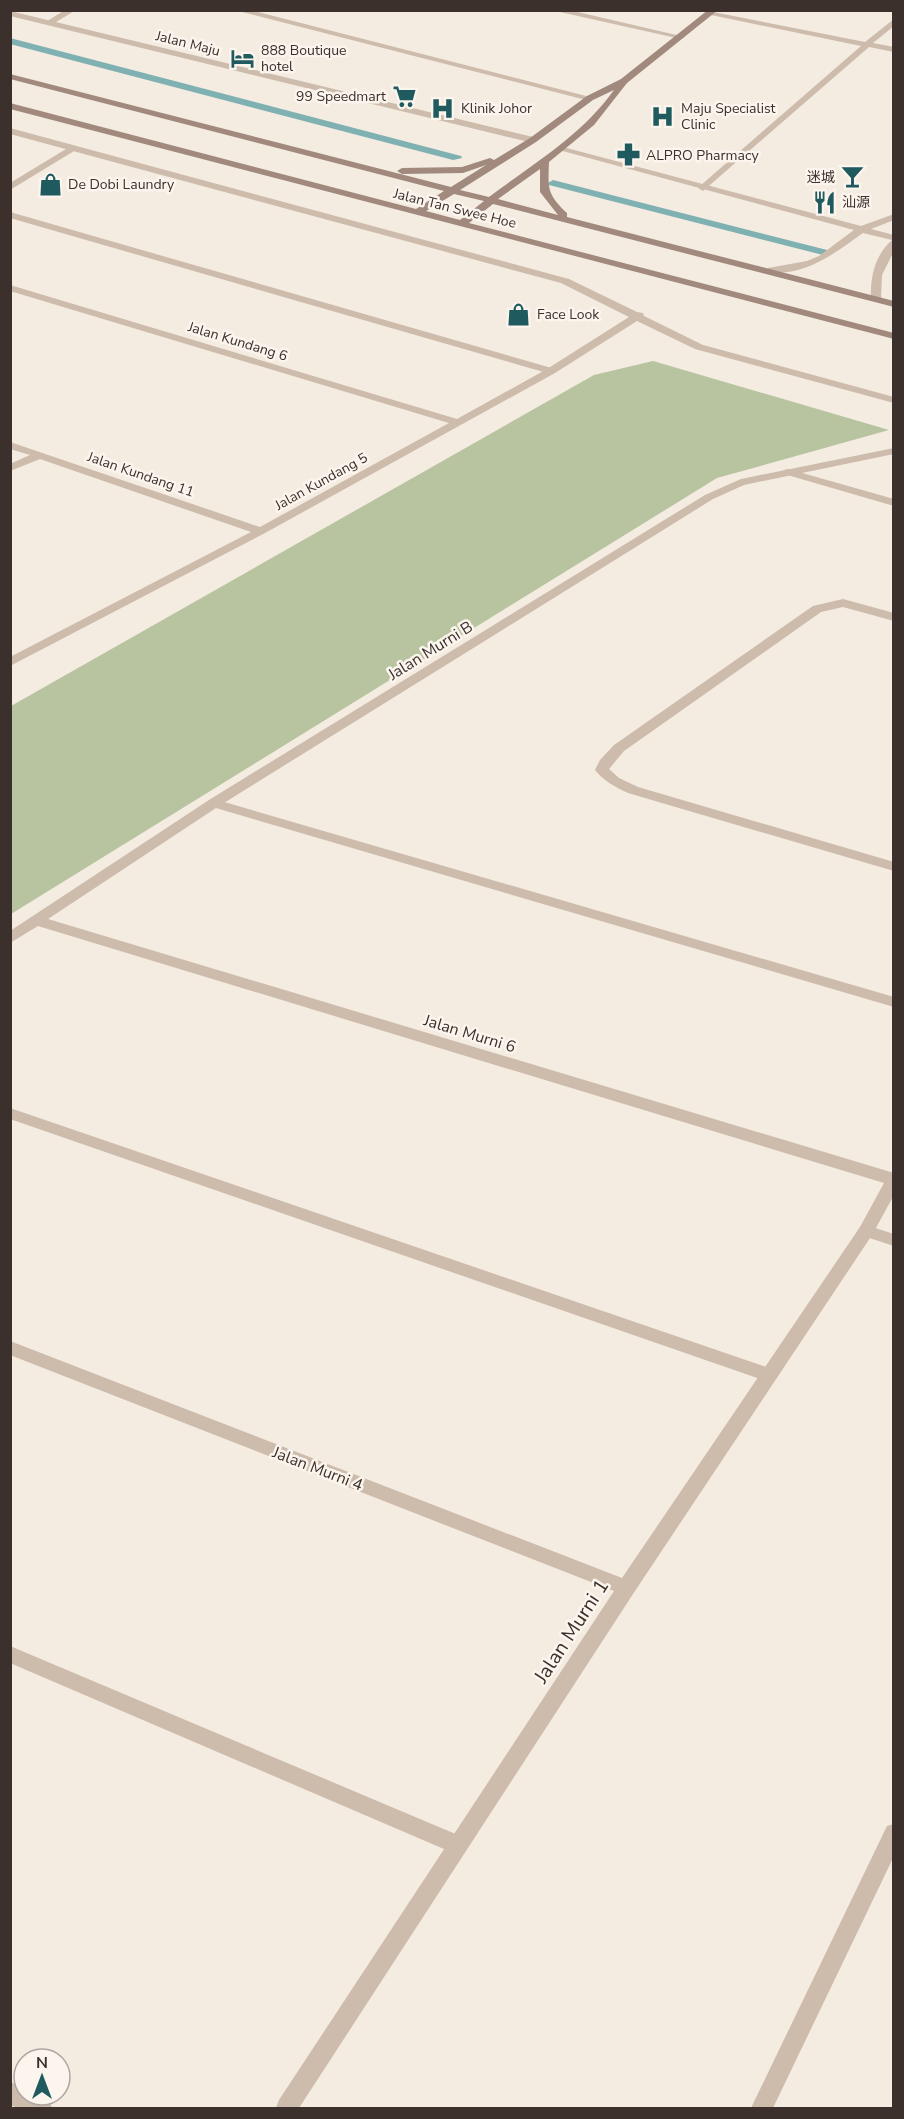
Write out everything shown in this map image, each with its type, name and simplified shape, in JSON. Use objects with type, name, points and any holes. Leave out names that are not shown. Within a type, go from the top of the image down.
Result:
[{"type":"main road","points":[[418,212],[455,191],[506,155],[533,140],[590,98],[624,81],[713,12]]},
{"type":"main road","name":"Jalan Tan Swee Hoe","points":[[10,76],[357,168],[771,270],[894,304]]},
{"type":"main road","points":[[463,224],[490,199],[562,148],[612,100],[624,81]]},
{"type":"main road","name":"Jalan Tan Swee Hoe","points":[[10,106],[894,336]]},
{"type":"main road","points":[[357,168],[443,172],[463,170],[506,155]]},
{"type":"main road","points":[[545,161],[543,194],[550,204],[569,220]]},
{"type":"street","points":[[48,23],[72,10]]},
{"type":"street","points":[[238,10],[590,98]]},
{"type":"street","points":[[555,10],[681,38]]},
{"type":"street","points":[[713,12],[894,50]]},
{"type":"street","name":"Jalan Maju","points":[[10,14],[533,140]]},
{"type":"street","points":[[703,188],[894,21]]},
{"type":"street","points":[[10,131],[565,281],[639,315],[699,347],[894,400]]},
{"type":"street","points":[[10,187],[74,148]]},
{"type":"street","points":[[562,148],[894,238]]},
{"type":"street","points":[[10,215],[551,371]]},
{"type":"street","points":[[771,270],[809,264],[822,258],[862,229],[894,217]]},
{"type":"street","points":[[876,299],[873,281],[894,243]]},
{"type":"street","name":"Jalan Kundang 6","points":[[10,288],[458,422]]},
{"type":"street","name":"Jalan Kundang 5","points":[[10,662],[261,531],[551,371],[639,315]]},
{"type":"street","name":"Jalan Kundang 11","points":[[10,446],[261,531]]},
{"type":"street","name":"Jalan Murni B","points":[[10,938],[214,803],[709,497],[741,482],[894,451]]},
{"type":"street","points":[[10,468],[40,455]]},
{"type":"street","points":[[788,472],[894,503]]},
{"type":"street","points":[[894,617],[860,606],[832,604],[817,609],[619,748],[605,762],[602,770],[614,781],[633,790],[894,867]]},
{"type":"street","points":[[214,803],[894,1002]]},
{"type":"street","name":"Jalan Murni 6","points":[[38,921],[893,1179]]},
{"type":"street","points":[[10,1113],[769,1376]]},
{"type":"street","name":"Jalan Murni 1","points":[[295,2106],[459,1845],[626,1588],[866,1231],[893,1179]]},
{"type":"street","points":[[866,1231],[894,1240]]},
{"type":"street","name":"Jalan Murni 4","points":[[10,1348],[626,1588]]},
{"type":"street","points":[[10,1654],[459,1845]]},
{"type":"street","points":[[762,2109],[894,1833]]},
{"type":"street","points":[[10,2093],[41,2109]]},
{"type":"green space","points":[[653,361],[889,430],[717,478],[11,914],[11,706],[594,375]]},
{"type":"waterway","points":[[10,41],[457,158]]},
{"type":"waterway","points":[[553,183],[827,253]]},
{"type":"place","name":"888 Boutique hotel","points":[[243,58]]},
{"type":"place","name":"99 Speedmart","points":[[404,96]]},
{"type":"place","name":"Klinik Johor","points":[[443,108]]},
{"type":"place","name":"Maju Specialist Clinic","points":[[663,116]]},
{"type":"place","name":"ALPRO Pharmacy","points":[[628,155]]},
{"type":"place","name":"迷城","points":[[853,177]]},
{"type":"place","name":"De Dobi Laundry","points":[[50,184]]},
{"type":"place","name":"汕源","points":[[824,202]]},
{"type":"place","name":"Face Look","points":[[519,314]]}]
